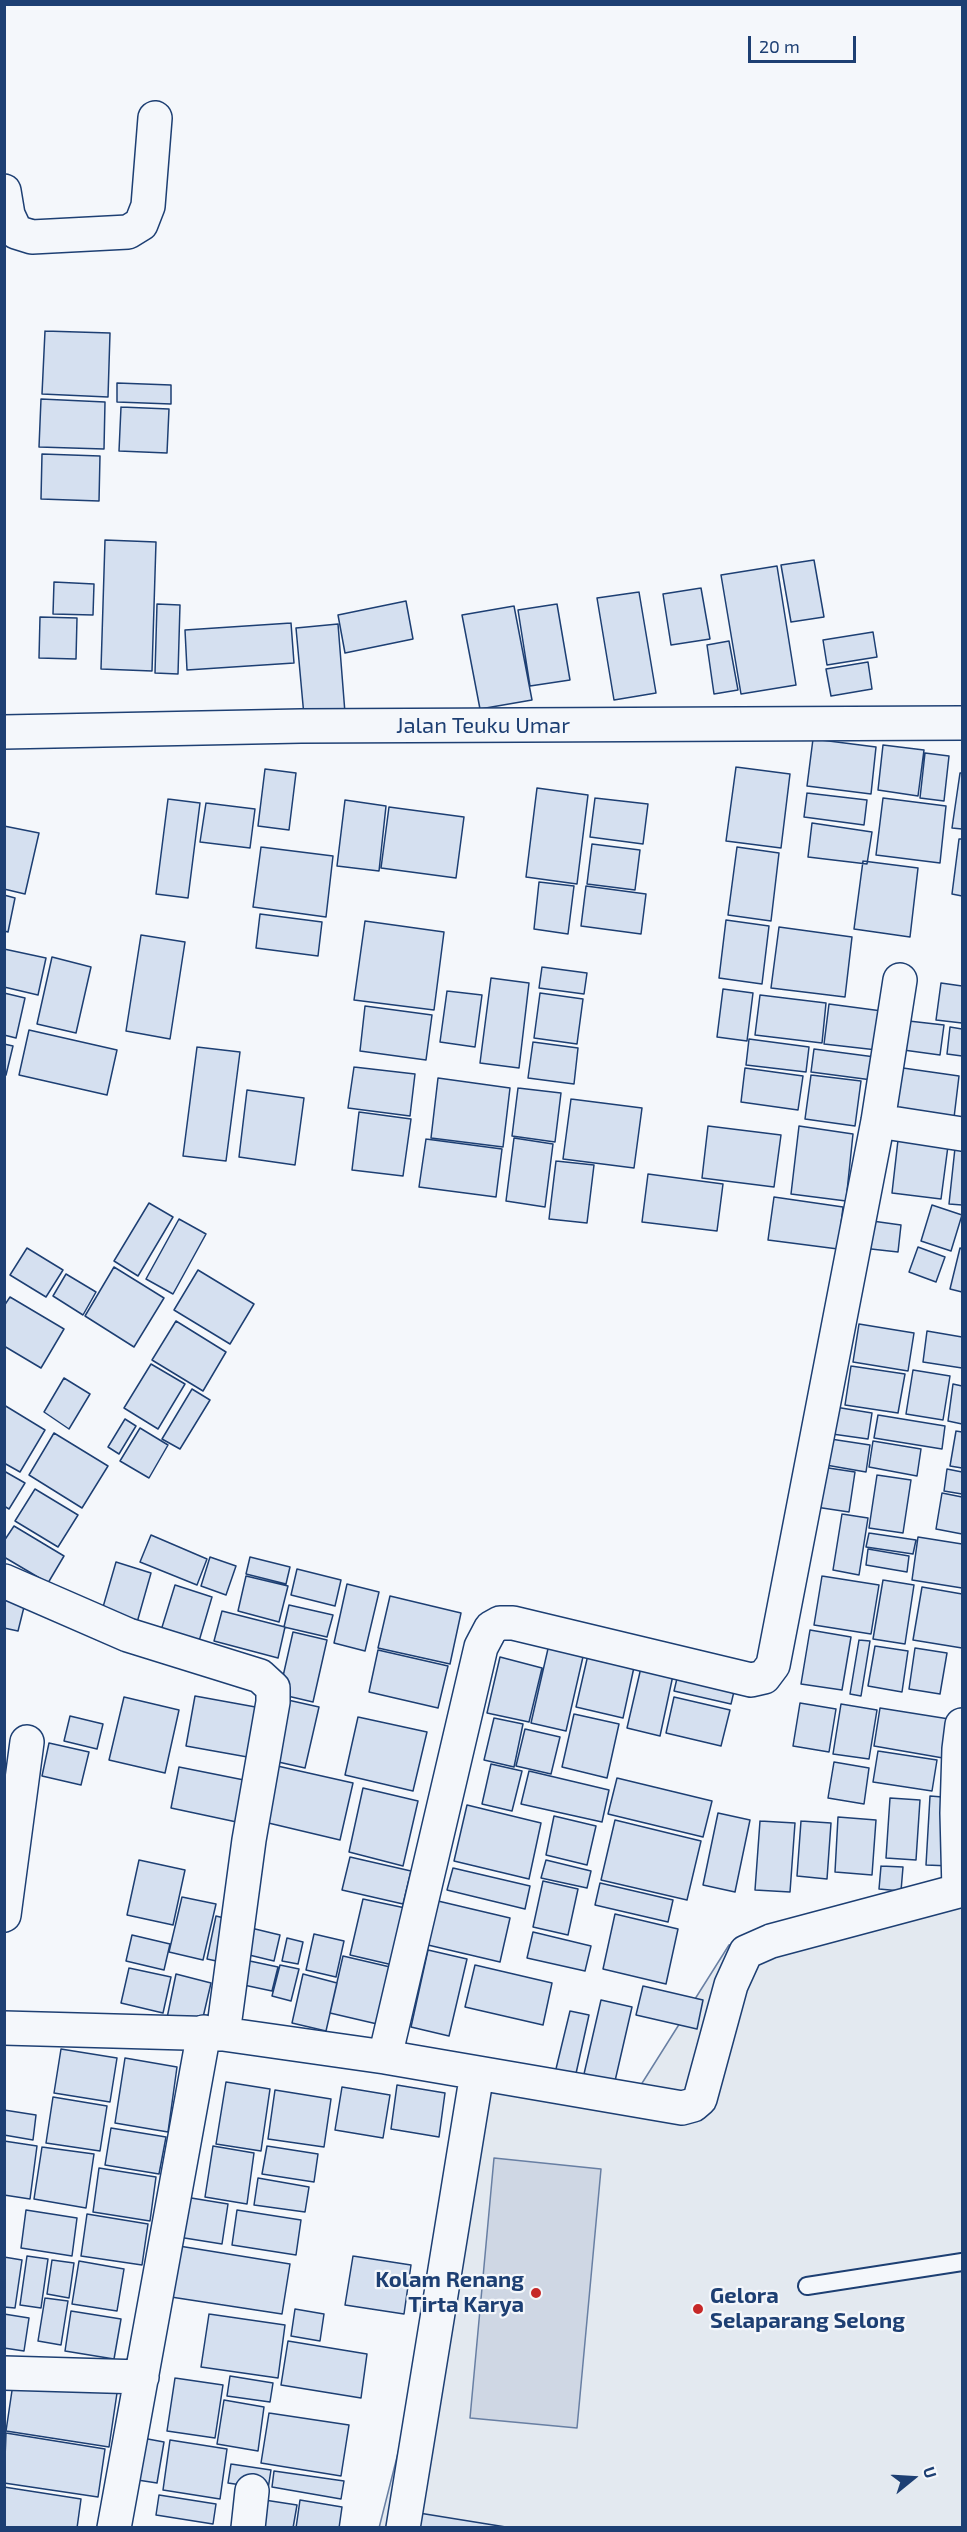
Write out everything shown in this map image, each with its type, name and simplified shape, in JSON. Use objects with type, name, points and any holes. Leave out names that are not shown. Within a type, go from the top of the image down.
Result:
[{"type":"street","points":[[4,192],[8,215],[16,232],[32,237],[128,232],[141,224],[148,206],[155,118]]},
{"type":"street","name":"Jalan Teuku Umar","points":[[4,732],[301,726],[963,723]]},
{"type":"street","points":[[384,2057],[482,1647],[490,1628],[500,1623],[513,1623],[751,1680],[764,1677],[773,1665],[878,1121],[900,980]]},
{"type":"street","points":[[878,1121],[963,1134]]},
{"type":"street","points":[[4,1581],[128,1635],[260,1676],[273,1688],[273,1702],[213,2033],[142,2377],[114,2528]]},
{"type":"street","points":[[4,2028],[213,2033],[384,2057],[675,2108],[693,2105],[700,2099],[731,1985],[746,1952],[771,1941],[961,1890],[957,1813],[959,1749],[963,1725]]},
{"type":"street","points":[[4,1915],[27,1742]]},
{"type":"street","points":[[403,2528],[477,2073]]},
{"type":"street","points":[[4,2373],[142,2377]]},
{"type":"street","points":[[248,2528],[252,2491]]},
{"type":"lane","points":[[807,2286],[963,2262]]},
{"type":"shaded area","name":"Gelora Selaparang Selong","points":[[962,1884],[962,2527],[379,2528],[490,2090],[639,2088],[729,1945]]},
{"type":"shaded area","name":"Kolam Renang Tirta Karya","points":[[494,2158],[601,2169],[577,2428],[470,2418]]},
{"type":"building","points":[[45,331],[110,333],[108,397],[42,394]]},
{"type":"building","points":[[117,383],[171,385],[171,404],[117,402]]},
{"type":"building","points":[[41,399],[105,402],[104,449],[39,447]]},
{"type":"building","points":[[121,407],[169,409],[167,453],[119,451]]},
{"type":"building","points":[[42,454],[100,456],[99,501],[41,499]]},
{"type":"building","points":[[105,540],[156,542],[152,671],[101,669]]},
{"type":"building","points":[[814,560],[824,617],[791,622],[781,565]]},
{"type":"building","points":[[777,566],[796,685],[741,694],[721,575]]},
{"type":"building","points":[[54,582],[94,584],[93,615],[53,614]]},
{"type":"building","points":[[701,588],[710,639],[671,645],[663,594]]},
{"type":"building","points":[[639,592],[656,693],[614,700],[597,598]]},
{"type":"building","points":[[406,601],[413,639],[345,653],[338,615]]},
{"type":"building","points":[[157,604],[180,605],[178,674],[155,673]]},
{"type":"building","points":[[557,604],[570,680],[530,686],[518,610]]},
{"type":"building","points":[[514,606],[532,700],[480,709],[462,615]]},
{"type":"building","points":[[40,617],[77,618],[76,659],[39,658]]},
{"type":"building","points":[[291,623],[294,663],[187,670],[185,630]]},
{"type":"building","points":[[338,624],[345,713],[304,716],[296,628]]},
{"type":"building","points":[[873,632],[877,657],[827,665],[823,640]]},
{"type":"building","points":[[729,641],[738,690],[714,694],[707,645]]},
{"type":"building","points":[[868,662],[872,689],[831,696],[826,669]]},
{"type":"building","points":[[813,739],[876,747],[871,794],[807,786]]},
{"type":"building","points":[[883,745],[924,750],[918,796],[878,790]]},
{"type":"building","points":[[925,753],[949,756],[944,801],[920,798]]},
{"type":"building","points":[[736,767],[790,774],[781,848],[726,841]]},
{"type":"building","points":[[265,769],[296,773],[289,830],[258,826]]},
{"type":"building","points":[[960,773],[962,773],[962,829],[952,828]]},
{"type":"building","points":[[537,788],[588,795],[577,884],[526,877]]},
{"type":"building","points":[[807,793],[867,800],[864,825],[804,817]]},
{"type":"building","points":[[595,798],[648,804],[643,844],[590,837]]},
{"type":"building","points":[[883,798],[946,806],[940,863],[876,855]]},
{"type":"building","points":[[168,799],[200,803],[188,898],[156,894]]},
{"type":"building","points":[[345,800],[386,806],[379,871],[337,866]]},
{"type":"building","points":[[206,803],[255,809],[250,848],[200,842]]},
{"type":"building","points":[[389,807],[464,817],[456,878],[381,868]]},
{"type":"building","points":[[812,823],[872,832],[867,864],[808,857]]},
{"type":"building","points":[[4,826],[39,833],[25,894],[4,889]]},
{"type":"building","points":[[959,839],[962,839],[962,896],[952,894]]},
{"type":"building","points":[[592,844],[640,850],[635,890],[587,884]]},
{"type":"building","points":[[261,847],[333,856],[326,917],[253,907]]},
{"type":"building","points":[[737,847],[779,853],[771,921],[728,915]]},
{"type":"building","points":[[863,861],[918,868],[910,937],[854,929]]},
{"type":"building","points":[[539,882],[574,886],[568,934],[534,929]]},
{"type":"building","points":[[586,886],[646,894],[641,934],[581,926]]},
{"type":"building","points":[[4,895],[15,898],[8,932],[4,931]]},
{"type":"building","points":[[260,914],[322,922],[318,956],[256,948]]},
{"type":"building","points":[[726,920],[769,926],[762,984],[719,978]]},
{"type":"building","points":[[365,921],[444,932],[434,1010],[354,1000]]},
{"type":"building","points":[[779,927],[852,937],[845,997],[771,988]]},
{"type":"building","points":[[141,935],[185,942],[170,1039],[126,1031]]},
{"type":"building","points":[[4,949],[46,958],[38,995],[4,987]]},
{"type":"building","points":[[52,957],[91,967],[76,1033],[37,1024]]},
{"type":"building","points":[[542,967],[587,973],[584,994],[539,988]]},
{"type":"building","points":[[491,978],[529,983],[519,1068],[480,1063]]},
{"type":"building","points":[[941,983],[962,986],[962,1023],[936,1020]]},
{"type":"building","points":[[723,989],[753,993],[747,1041],[717,1037]]},
{"type":"building","points":[[447,991],[482,995],[475,1047],[440,1042]]},
{"type":"building","points":[[4,993],[25,998],[16,1038],[4,1035]]},
{"type":"building","points":[[540,993],[583,999],[577,1044],[534,1038]]},
{"type":"building","points":[[760,995],[826,1003],[822,1043],[755,1035]]},
{"type":"building","points":[[829,1004],[882,1011],[877,1050],[824,1044]]},
{"type":"building","points":[[365,1006],[432,1015],[426,1060],[360,1051]]},
{"type":"building","points":[[900,1020],[944,1025],[940,1055],[896,1049]]},
{"type":"building","points":[[950,1027],[962,1029],[962,1056],[947,1054]]},
{"type":"building","points":[[29,1030],[117,1050],[107,1095],[19,1075]]},
{"type":"building","points":[[749,1039],[809,1047],[806,1072],[746,1065]]},
{"type":"building","points":[[533,1042],[578,1048],[574,1084],[528,1078]]},
{"type":"building","points":[[4,1044],[13,1046],[6,1075],[4,1074]]},
{"type":"building","points":[[197,1047],[240,1052],[226,1161],[183,1156]]},
{"type":"building","points":[[814,1049],[875,1057],[872,1080],[811,1072]]},
{"type":"building","points":[[354,1067],[415,1074],[410,1116],[348,1108]]},
{"type":"building","points":[[896,1067],[959,1076],[953,1126],[889,1118]]},
{"type":"building","points":[[745,1068],[803,1076],[798,1110],[741,1102]]},
{"type":"building","points":[[811,1075],[861,1081],[855,1126],[805,1119]]},
{"type":"building","points":[[438,1078],[510,1088],[503,1147],[431,1138]]},
{"type":"building","points":[[518,1088],[561,1093],[555,1142],[512,1136]]},
{"type":"building","points":[[247,1090],[304,1098],[295,1165],[239,1157]]},
{"type":"building","points":[[571,1099],[642,1108],[634,1168],[563,1159]]},
{"type":"building","points":[[359,1112],[411,1119],[403,1176],[352,1170]]},
{"type":"building","points":[[708,1126],[781,1135],[774,1187],[702,1178]]},
{"type":"building","points":[[799,1126],[853,1134],[846,1201],[791,1194]]},
{"type":"building","points":[[514,1138],[553,1144],[545,1207],[506,1201]]},
{"type":"building","points":[[426,1139],[502,1149],[496,1197],[419,1187]]},
{"type":"building","points":[[898,1140],[948,1146],[941,1199],[892,1193]]},
{"type":"building","points":[[955,1148],[962,1149],[962,1205],[949,1204]]},
{"type":"building","points":[[556,1161],[594,1165],[587,1223],[549,1219]]},
{"type":"building","points":[[648,1174],[723,1184],[717,1231],[642,1222]]},
{"type":"building","points":[[774,1197],[843,1207],[838,1249],[768,1240]]},
{"type":"building","points":[[149,1203],[173,1217],[138,1276],[114,1261]]},
{"type":"building","points":[[932,1205],[962,1215],[951,1251],[921,1241]]},
{"type":"building","points":[[179,1219],[206,1234],[173,1294],[146,1279]]},
{"type":"building","points":[[865,1220],[901,1225],[898,1252],[862,1248]]},
{"type":"building","points":[[918,1247],[945,1257],[936,1282],[909,1272]]},
{"type":"building","points":[[27,1248],[63,1270],[46,1297],[10,1275]]},
{"type":"building","points":[[960,1248],[962,1249],[962,1292],[950,1289]]},
{"type":"building","points":[[114,1267],[164,1298],[134,1347],[85,1316]]},
{"type":"building","points":[[198,1270],[254,1304],[230,1344],[174,1310]]},
{"type":"building","points":[[66,1274],[96,1292],[83,1315],[53,1296]]},
{"type":"building","points":[[10,1297],[64,1329],[41,1368],[4,1346],[4,1306]]},
{"type":"building","points":[[176,1321],[226,1352],[203,1391],[152,1360]]},
{"type":"building","points":[[859,1324],[914,1333],[908,1371],[853,1362]]},
{"type":"building","points":[[927,1331],[962,1337],[962,1368],[923,1362]]},
{"type":"building","points":[[151,1364],[185,1384],[158,1429],[124,1408]]},
{"type":"building","points":[[851,1366],[905,1374],[898,1413],[845,1405]]},
{"type":"building","points":[[913,1370],[950,1376],[943,1420],[906,1414]]},
{"type":"building","points":[[64,1378],[90,1394],[69,1429],[44,1412]]},
{"type":"building","points":[[953,1384],[962,1386],[962,1424],[948,1421]]},
{"type":"building","points":[[192,1389],[210,1400],[180,1449],[162,1439]]},
{"type":"building","points":[[4,1405],[45,1430],[20,1472],[4,1463]]},
{"type":"building","points":[[829,1406],[872,1413],[868,1439],[825,1433]]},
{"type":"building","points":[[878,1415],[945,1426],[942,1449],[874,1438]]},
{"type":"building","points":[[125,1419],[136,1426],[119,1454],[108,1447]]},
{"type":"building","points":[[140,1428],[168,1445],[149,1478],[120,1461]]},
{"type":"building","points":[[956,1431],[962,1432],[962,1468],[950,1466]]},
{"type":"building","points":[[54,1433],[108,1466],[82,1508],[29,1475]]},
{"type":"building","points":[[824,1438],[870,1445],[866,1472],[820,1464]]},
{"type":"building","points":[[873,1441],[921,1449],[917,1476],[869,1467]]},
{"type":"building","points":[[815,1466],[855,1472],[849,1512],[809,1506]]},
{"type":"building","points":[[947,1469],[962,1472],[962,1494],[944,1491]]},
{"type":"building","points":[[4,1471],[25,1483],[9,1509],[4,1506]]},
{"type":"building","points":[[877,1475],[911,1480],[903,1533],[869,1528]]},
{"type":"building","points":[[35,1489],[78,1515],[58,1547],[15,1521]]},
{"type":"building","points":[[942,1493],[962,1497],[962,1534],[936,1529]]},
{"type":"building","points":[[842,1514],[868,1518],[859,1575],[833,1570]]},
{"type":"building","points":[[14,1526],[64,1556],[48,1583],[4,1557],[4,1541]]},
{"type":"building","points":[[869,1533],[916,1540],[913,1554],[866,1547]]},
{"type":"building","points":[[151,1535],[207,1559],[197,1585],[140,1562]]},
{"type":"building","points":[[918,1537],[962,1544],[962,1588],[912,1580]]},
{"type":"building","points":[[868,1549],[909,1556],[907,1572],[866,1565]]},
{"type":"building","points":[[210,1557],[236,1566],[226,1595],[201,1586]]},
{"type":"building","points":[[250,1557],[290,1567],[286,1584],[246,1574]]},
{"type":"building","points":[[116,1562],[151,1573],[136,1626],[101,1614]]},
{"type":"building","points":[[297,1569],[341,1580],[335,1606],[291,1595]]},
{"type":"building","points":[[246,1576],[288,1586],[279,1622],[238,1611]]},
{"type":"building","points":[[822,1576],[879,1585],[871,1634],[814,1625]]},
{"type":"building","points":[[883,1580],[914,1585],[905,1644],[873,1639]]},
{"type":"building","points":[[347,1584],[379,1592],[365,1651],[334,1643]]},
{"type":"building","points":[[175,1585],[212,1597],[197,1648],[159,1637]]},
{"type":"building","points":[[922,1587],[962,1594],[962,1648],[913,1640]]},
{"type":"building","points":[[4,1593],[26,1599],[18,1631],[4,1628]]},
{"type":"building","points":[[390,1596],[461,1613],[450,1664],[378,1648]]},
{"type":"building","points":[[289,1605],[333,1615],[327,1637],[284,1627]]},
{"type":"building","points":[[222,1611],[285,1627],[278,1658],[214,1641]]},
{"type":"building","points":[[810,1630],[851,1637],[842,1690],[801,1684]]},
{"type":"building","points":[[293,1632],[327,1640],[313,1702],[279,1694]]},
{"type":"building","points":[[550,1640],[585,1648],[566,1731],[531,1723]]},
{"type":"building","points":[[859,1640],[870,1641],[861,1696],[850,1694]]},
{"type":"building","points":[[590,1646],[636,1658],[623,1718],[576,1707]]},
{"type":"building","points":[[875,1646],[908,1651],[902,1692],[868,1686]]},
{"type":"building","points":[[915,1648],[947,1653],[940,1694],[909,1689]]},
{"type":"building","points":[[378,1650],[448,1666],[438,1708],[369,1692]]},
{"type":"building","points":[[500,1657],[542,1668],[529,1722],[487,1713]]},
{"type":"building","points":[[643,1659],[675,1666],[660,1736],[627,1728]]},
{"type":"building","points":[[679,1670],[736,1683],[731,1704],[674,1691]]},
{"type":"building","points":[[195,1696],[261,1708],[253,1758],[186,1746]]},
{"type":"building","points":[[124,1697],[179,1710],[165,1773],[109,1760]]},
{"type":"building","points":[[674,1697],[730,1710],[721,1746],[666,1733]]},
{"type":"building","points":[[279,1698],[319,1707],[305,1768],[265,1759]]},
{"type":"building","points":[[800,1703],[836,1709],[829,1752],[793,1746]]},
{"type":"building","points":[[841,1704],[877,1710],[869,1759],[833,1754]]},
{"type":"building","points":[[880,1708],[949,1719],[943,1758],[874,1746]]},
{"type":"building","points":[[574,1714],[619,1724],[607,1778],[562,1767]]},
{"type":"building","points":[[70,1716],[103,1724],[97,1749],[64,1741]]},
{"type":"building","points":[[358,1717],[427,1732],[413,1791],[345,1775]]},
{"type":"building","points":[[494,1718],[523,1724],[514,1767],[484,1760]]},
{"type":"building","points":[[525,1729],[560,1737],[551,1774],[516,1766]]},
{"type":"building","points":[[49,1743],[89,1752],[81,1785],[42,1776]]},
{"type":"building","points":[[878,1751],[937,1760],[932,1791],[873,1782]]},
{"type":"building","points":[[834,1762],[869,1768],[864,1804],[828,1798]]},
{"type":"building","points":[[491,1764],[522,1771],[512,1811],[482,1804]]},
{"type":"building","points":[[273,1765],[353,1783],[340,1840],[260,1821]]},
{"type":"building","points":[[179,1767],[254,1782],[246,1824],[171,1808]]},
{"type":"building","points":[[529,1771],[609,1790],[602,1822],[521,1804]]},
{"type":"building","points":[[617,1778],[712,1801],[703,1837],[608,1814]]},
{"type":"building","points":[[363,1788],[418,1801],[403,1866],[349,1852]]},
{"type":"building","points":[[930,1796],[955,1798],[951,1866],[926,1865]]},
{"type":"building","points":[[890,1798],[920,1800],[916,1860],[886,1858]]},
{"type":"building","points":[[467,1805],[541,1823],[529,1879],[454,1861]]},
{"type":"building","points":[[718,1813],[750,1820],[735,1892],[703,1885]]},
{"type":"building","points":[[554,1816],[596,1826],[587,1865],[546,1855]]},
{"type":"building","points":[[838,1817],[876,1820],[872,1875],[835,1872]]},
{"type":"building","points":[[615,1820],[701,1841],[687,1900],[601,1880]]},
{"type":"building","points":[[760,1821],[795,1823],[790,1892],[755,1890]]},
{"type":"building","points":[[801,1821],[831,1823],[827,1879],[797,1876]]},
{"type":"building","points":[[350,1857],[411,1871],[403,1904],[342,1890]]},
{"type":"building","points":[[139,1860],[185,1870],[173,1925],[127,1915]]},
{"type":"building","points":[[546,1860],[591,1871],[587,1888],[541,1878]]},
{"type":"building","points":[[881,1866],[903,1867],[901,1891],[879,1889]]},
{"type":"building","points":[[453,1868],[530,1886],[525,1909],[447,1890]]},
{"type":"building","points":[[543,1881],[578,1889],[568,1935],[533,1927]]},
{"type":"building","points":[[600,1883],[673,1900],[668,1922],[595,1905]]},
{"type":"building","points":[[182,1897],[216,1904],[203,1960],[169,1952]]},
{"type":"building","points":[[363,1899],[410,1909],[397,1966],[350,1955]]},
{"type":"building","points":[[438,1901],[510,1918],[500,1962],[428,1945]]},
{"type":"building","points":[[615,1914],[678,1929],[666,1984],[603,1969]]},
{"type":"building","points":[[216,1916],[236,1921],[226,1963],[207,1959]]},
{"type":"building","points":[[251,1928],[280,1935],[274,1961],[245,1954]]},
{"type":"building","points":[[533,1932],[591,1946],[585,1971],[527,1958]]},
{"type":"building","points":[[314,1934],[344,1941],[336,1977],[306,1970]]},
{"type":"building","points":[[132,1935],[170,1944],[164,1970],[126,1961]]},
{"type":"building","points":[[287,1938],[303,1942],[298,1964],[282,1961]]},
{"type":"building","points":[[428,1950],[467,1959],[449,2036],[411,2027]]},
{"type":"building","points":[[343,1956],[403,1970],[390,2027],[330,2013]]},
{"type":"building","points":[[245,1960],[278,1967],[272,1991],[239,1984]]},
{"type":"building","points":[[280,1965],[299,1969],[291,2001],[272,1996]]},
{"type":"building","points":[[475,1965],[552,1983],[543,2025],[465,2007]]},
{"type":"building","points":[[129,1968],[171,1977],[163,2013],[121,2003]]},
{"type":"building","points":[[176,1974],[211,1983],[201,2026],[167,2018]]},
{"type":"building","points":[[303,1974],[337,1983],[326,2031],[292,2023]]},
{"type":"building","points":[[643,1986],[703,2000],[697,2029],[636,2015]]},
{"type":"building","points":[[601,2000],[632,2007],[615,2081],[584,2074]]},
{"type":"building","points":[[570,2011],[589,2015],[575,2078],[555,2073]]},
{"type":"building","points":[[61,2049],[117,2058],[110,2102],[54,2093]]},
{"type":"building","points":[[125,2058],[177,2067],[168,2132],[115,2123]]},
{"type":"building","points":[[226,2082],[270,2089],[261,2151],[216,2144]]},
{"type":"building","points":[[397,2085],[445,2093],[439,2137],[391,2129]]},
{"type":"building","points":[[342,2087],[390,2095],[383,2138],[335,2130]]},
{"type":"building","points":[[275,2090],[331,2099],[324,2147],[268,2139]]},
{"type":"building","points":[[53,2097],[107,2106],[100,2151],[46,2143]]},
{"type":"building","points":[[4,2110],[36,2115],[33,2140],[4,2135]]},
{"type":"building","points":[[111,2128],[166,2137],[159,2174],[105,2165]]},
{"type":"building","points":[[4,2141],[37,2146],[30,2199],[4,2195]]},
{"type":"building","points":[[213,2146],[254,2153],[247,2204],[205,2197]]},
{"type":"building","points":[[267,2146],[318,2154],[314,2182],[262,2174]]},
{"type":"building","points":[[42,2147],[94,2154],[86,2208],[34,2199]]},
{"type":"building","points":[[99,2168],[156,2177],[150,2221],[93,2212]]},
{"type":"building","points":[[258,2178],[309,2187],[305,2212],[254,2205]]},
{"type":"building","points":[[179,2196],[228,2204],[222,2244],[172,2236]]},
{"type":"building","points":[[26,2210],[77,2218],[72,2256],[21,2248]]},
{"type":"building","points":[[237,2210],[301,2220],[296,2255],[232,2245]]},
{"type":"building","points":[[87,2214],[148,2224],[142,2265],[81,2256]]},
{"type":"building","points":[[179,2246],[290,2264],[282,2314],[171,2297]]},
{"type":"building","points":[[27,2256],[48,2259],[41,2308],[20,2305]]},
{"type":"building","points":[[353,2256],[411,2265],[404,2314],[345,2305]]},
{"type":"building","points":[[4,2257],[22,2260],[15,2308],[4,2307]]},
{"type":"building","points":[[52,2260],[74,2263],[69,2298],[47,2294]]},
{"type":"building","points":[[79,2261],[124,2269],[117,2311],[72,2304]]},
{"type":"building","points":[[45,2298],[68,2301],[61,2345],[38,2341]]},
{"type":"building","points":[[295,2309],[324,2314],[320,2341],[291,2336]]},
{"type":"building","points":[[71,2311],[121,2319],[114,2359],[65,2351]]},
{"type":"building","points":[[4,2314],[29,2318],[24,2351],[4,2348]]},
{"type":"building","points":[[209,2314],[285,2325],[278,2378],[201,2367]]},
{"type":"building","points":[[288,2341],[367,2354],[361,2398],[281,2385]]},
{"type":"building","points":[[230,2376],[273,2383],[270,2402],[227,2396]]},
{"type":"building","points":[[14,2377],[117,2393],[109,2447],[6,2431]]},
{"type":"building","points":[[175,2378],[223,2385],[215,2438],[167,2431]]},
{"type":"building","points":[[224,2400],[264,2407],[258,2451],[217,2444]]},
{"type":"building","points":[[269,2413],[349,2425],[341,2476],[261,2463]]},
{"type":"building","points":[[6,2433],[105,2449],[98,2497],[4,2483]]},
{"type":"building","points":[[137,2437],[164,2442],[157,2483],[131,2479]]},
{"type":"building","points":[[170,2440],[227,2449],[220,2499],[163,2490]]},
{"type":"building","points":[[231,2464],[271,2470],[268,2489],[228,2483]]},
{"type":"building","points":[[274,2471],[344,2481],[341,2499],[272,2487]]},
{"type":"building","points":[[4,2487],[81,2499],[77,2528],[4,2528]]},
{"type":"building","points":[[159,2495],[216,2504],[213,2524],[156,2515]]},
{"type":"building","points":[[258,2499],[297,2505],[293,2528],[253,2528]]},
{"type":"building","points":[[300,2500],[342,2507],[339,2528],[296,2528]]},
{"type":"building","points":[[419,2513],[512,2528],[417,2528]]},
{"type":"place","name":"Kolam Renang Tirta Karya","points":[[536,2293]]},
{"type":"place","name":"Gelora Selaparang Selong","points":[[698,2309]]}]
